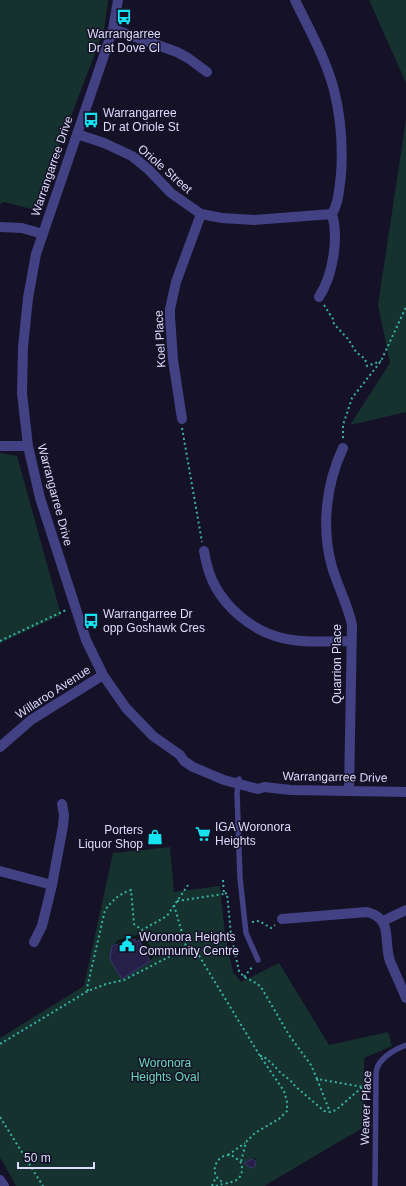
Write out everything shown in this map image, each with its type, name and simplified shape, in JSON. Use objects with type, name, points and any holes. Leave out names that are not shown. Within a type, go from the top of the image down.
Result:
[{"type":"street","name":"Warrangarree Drive","points":[[118,0],[113,29],[36,254],[28,298],[22,347],[22,393],[28,446],[40,498],[86,640],[103,675],[116,695],[153,736],[180,755],[187,756],[238,782],[259,784],[264,787],[291,790],[406,792]]},
{"type":"street","points":[[295,0],[328,72],[337,105],[342,144],[338,199],[332,214],[336,231],[330,273],[326,285],[319,297]]},
{"type":"street","points":[[113,29],[177,52],[207,72]]},
{"type":"street","name":"Oriole Street","points":[[77,134],[104,143],[132,156],[148,169],[170,193],[201,214],[222,218],[254,220],[332,214]]},
{"type":"street","name":"Koel Place","points":[[182,419],[173,360],[170,313],[176,282],[201,214]]},
{"type":"street","points":[[0,228],[22,228],[42,234]]},
{"type":"street","points":[[0,446],[28,446]]},
{"type":"street","name":"Quarrion Place","points":[[343,448],[332,476],[327,511],[327,529],[328,552],[350,614],[352,625],[349,791]]},
{"type":"street","points":[[204,551],[214,585],[228,604],[249,623],[275,636],[291,639],[311,641],[351,641]]},
{"type":"street","name":"Willaroo Avenue","points":[[0,747],[31,720],[103,675]]},
{"type":"street","points":[[34,942],[42,926],[52,885],[63,826],[64,815],[62,804]]},
{"type":"street","points":[[0,871],[52,885]]},
{"type":"street","points":[[383,921],[406,910]]},
{"type":"street","points":[[282,919],[367,912],[373,914],[383,921],[387,935],[390,960],[406,998]]},
{"type":"street","points":[[0,1180],[4,1186]]},
{"type":"lane","points":[[238,782],[236,793],[240,878],[246,933],[258,960]]},
{"type":"lane","name":"Weaver Place","points":[[375,1186],[377,1068],[379,1063],[384,1058],[406,1045]]},
{"type":"path","points":[[319,297],[333,319],[334,324],[348,339],[356,352],[365,359],[367,366],[382,361]]},
{"type":"path","points":[[343,448],[343,425],[352,398],[382,361],[406,307]]},
{"type":"path","points":[[182,419],[182,434],[204,551]]},
{"type":"path","points":[[0,641],[75,606]]},
{"type":"path","points":[[223,880],[224,894]]},
{"type":"path","points":[[88,991],[87,988],[105,910],[112,901],[122,893],[131,890],[134,924],[142,930],[167,916],[188,885]]},
{"type":"path","points":[[177,901],[227,893],[231,935],[238,971],[244,977],[261,987],[289,1035],[311,1065],[330,1112]]},
{"type":"path","points":[[174,905],[187,950]]},
{"type":"path","points":[[245,922],[259,921],[271,928],[282,919]]},
{"type":"path","points":[[0,1044],[88,991],[106,984],[124,980],[184,949],[192,950],[198,954],[260,1056],[284,1091],[287,1102],[287,1112],[279,1119],[255,1133],[246,1142],[228,1155]]},
{"type":"path","points":[[244,977],[258,960]]},
{"type":"path","points":[[260,1056],[263,1056],[276,1066],[279,1071],[292,1081],[295,1086],[310,1098],[312,1102],[324,1111],[330,1112],[342,1105],[376,1077]]},
{"type":"path","points":[[317,1079],[363,1087]]},
{"type":"path","points":[[0,1117],[43,1186]]},
{"type":"path","points":[[240,1162],[246,1142]]},
{"type":"path","points":[[212,1186],[216,1177],[214,1169],[217,1161],[222,1156],[228,1155],[236,1157],[242,1167],[240,1178],[233,1182],[216,1186]]},
{"type":"path","points":[[216,1177],[224,1183]]},
{"type":"green space","points":[[0,0],[108,0],[104,30],[35,210],[4,202],[0,204]]},
{"type":"green space","points":[[369,0],[406,0],[406,83]]},
{"type":"green space","points":[[406,119],[406,412],[350,425],[390,363],[378,305]]},
{"type":"green space","points":[[0,453],[17,456],[61,615],[0,643]]},
{"type":"green space","name":"Woronora Heights Oval","points":[[170,847],[174,892],[220,886],[225,934],[233,972],[241,982],[279,963],[329,1045],[388,1032],[392,1046],[364,1058],[364,1127],[264,1186],[16,1186],[0,1157],[0,1038],[84,986],[113,853]]},
{"type":"building","points":[[135,939],[136,942],[139,940],[150,961],[122,979],[110,959],[112,946]]},
{"type":"building","points":[[252,1159],[256,1161],[255,1166],[251,1168],[244,1163]]},
{"type":"place","name":"Warrangarree Dr at Dove Cl","points":[[124,17]]},
{"type":"place","name":"Warrangarree Dr at Oriole St","points":[[91,120]]},
{"type":"place","name":"Warrangarree Dr opp Goshawk Cres","points":[[91,621]]},
{"type":"place","name":"IGA Woronora Heights","points":[[203,834]]},
{"type":"place","name":"Porters Liquor Shop","points":[[155,837]]},
{"type":"place","name":"Woronora Heights Community Centre","points":[[127,944]]}]
